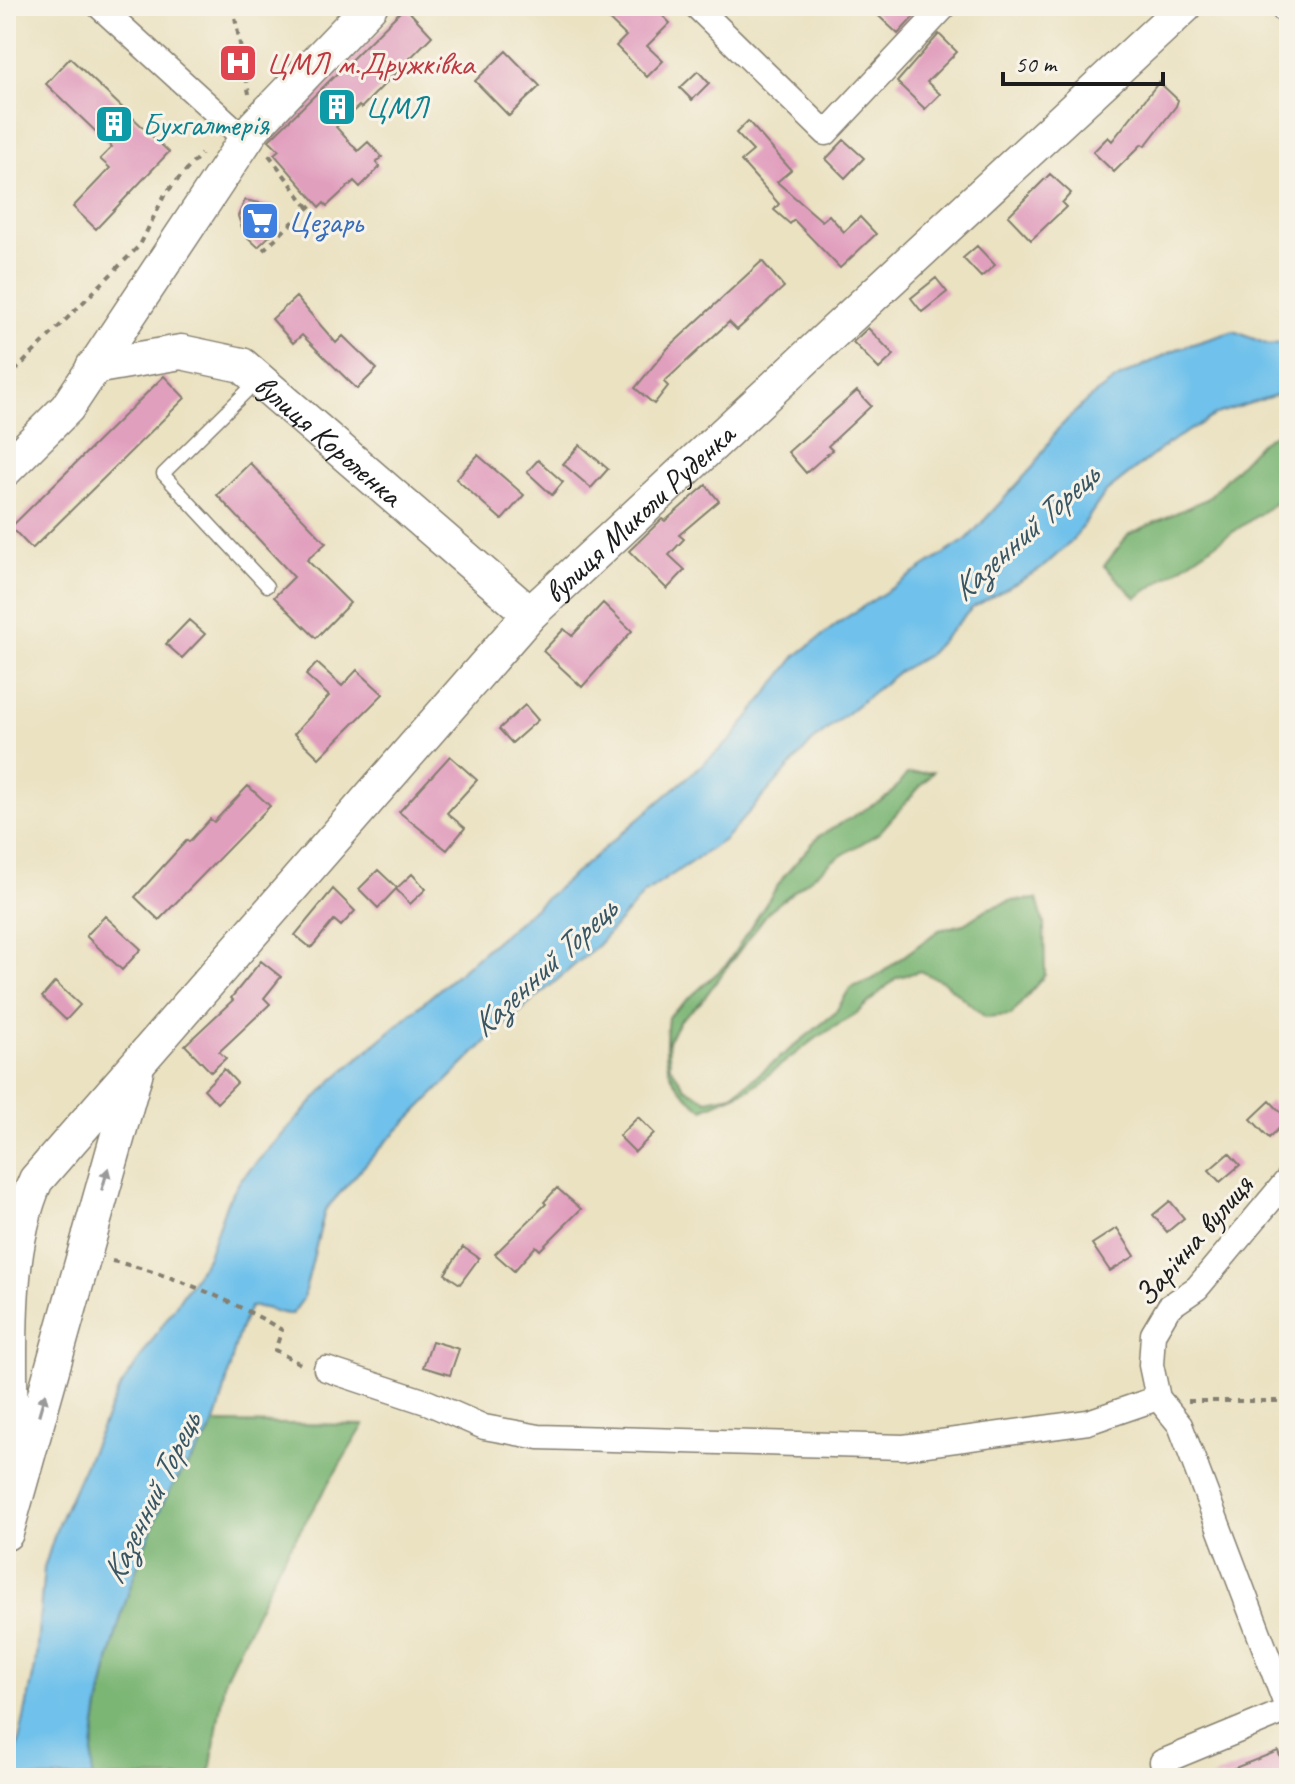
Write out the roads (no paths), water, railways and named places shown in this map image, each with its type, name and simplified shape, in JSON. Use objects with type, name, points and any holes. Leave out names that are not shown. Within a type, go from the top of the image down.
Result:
[{"type":"street","points":[[99,6],[250,133]]},
{"type":"street","points":[[6,469],[67,408],[250,133],[370,6]]},
{"type":"street","points":[[696,6],[826,133],[945,6]]},
{"type":"street","name":"вулиця Миколи Руденка","points":[[6,1495],[11,1465],[12,1232],[36,1180],[530,614],[1185,6]]},
{"type":"street","name":"вулиця Короленка","points":[[93,367],[181,352],[242,365],[530,614]]},
{"type":"street","name":"вулиця Миколи Руденка","points":[[6,1533],[138,1063]]},
{"type":"street","name":"Зарічна вулиця","points":[[1162,1762],[1288,1711],[1180,1425],[1158,1398],[1151,1365],[1153,1334],[1169,1307],[1197,1288],[1289,1178]]},
{"type":"street","points":[[326,1369],[429,1403],[484,1427],[539,1437],[904,1447],[1088,1422],[1158,1398]]},
{"type":"lane","points":[[260,378],[163,474],[267,586]]},
{"type":"water","name":"Казенний Торець","points":[[1234,331],[1269,345],[1289,341],[1289,391],[1219,413],[1170,442],[1105,493],[1073,540],[1041,569],[972,608],[928,655],[898,672],[812,742],[724,840],[645,893],[598,945],[496,1032],[380,1148],[325,1210],[303,1299],[292,1314],[250,1307],[238,1336],[214,1424],[167,1496],[140,1558],[106,1673],[98,1711],[92,1778],[11,1778],[35,1667],[44,1568],[58,1524],[117,1393],[207,1258],[227,1202],[241,1179],[334,1079],[731,740],[796,656],[841,621],[967,539],[1033,467],[1057,430],[1087,400],[1118,378],[1177,349]]},
{"type":"place","name":"ЦМЛ м.Дружківка","points":[[238,63]]},
{"type":"place","name":"ЦМЛ","points":[[337,107]]},
{"type":"place","name":"Бухгалтерія","points":[[114,124]]},
{"type":"place","name":"Цезарь","points":[[260,221]]}]
